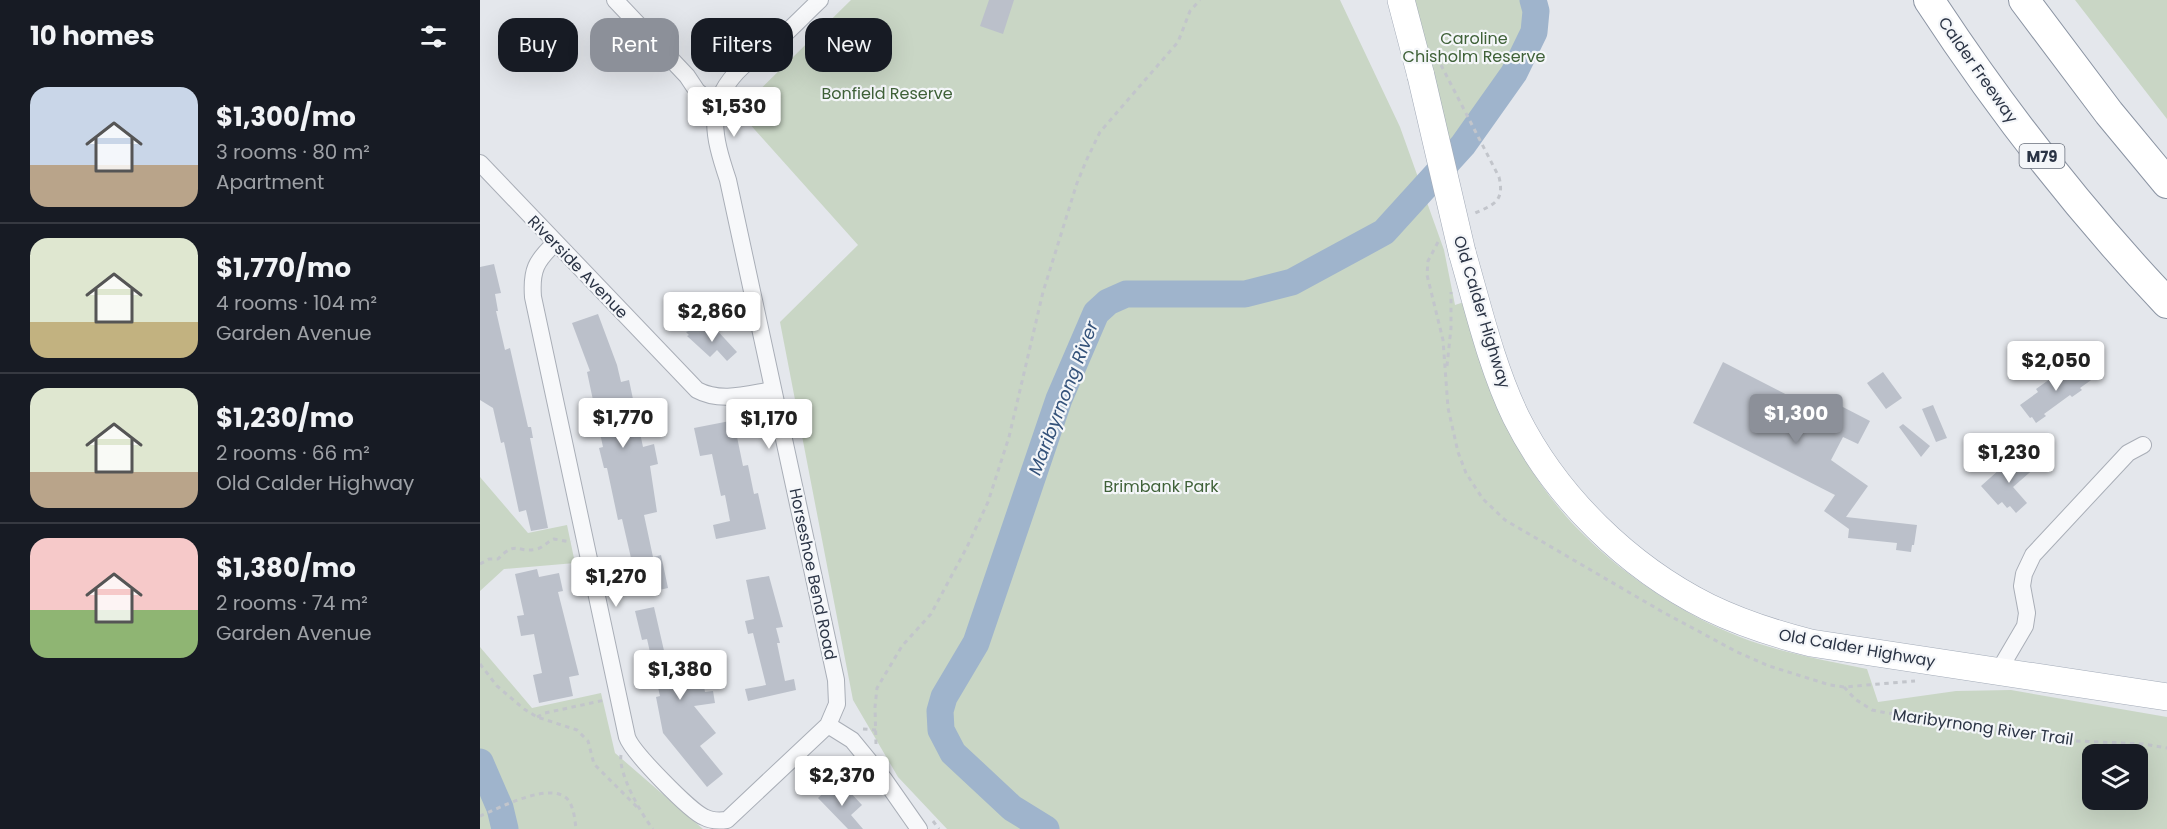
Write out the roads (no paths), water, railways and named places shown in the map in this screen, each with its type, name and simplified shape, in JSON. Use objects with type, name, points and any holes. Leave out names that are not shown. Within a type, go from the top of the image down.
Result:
[{"type":"highway","name":"Calder Freeway","points":[[1929,0],[2017,125],[2087,212],[2167,303]]},
{"type":"highway","points":[[2024,0],[2109,113],[2167,183]]},
{"type":"highway","points":[[2017,125],[2151,299],[2167,316]]},
{"type":"main road","name":"Old Calder Highway","points":[[1401,0],[1462,252],[1496,366],[1516,416],[1530,442],[1563,489],[1605,533],[1640,563],[1689,597],[1771,633],[1811,643],[2167,697]]},
{"type":"street","points":[[615,0],[687,76],[721,101],[731,93],[765,52],[820,0]]},
{"type":"street","name":"Horseshoe Bend Road","points":[[721,101],[716,131],[720,156],[728,180],[836,680],[837,704],[828,725]]},
{"type":"street","name":"Riverside Avenue","points":[[480,163],[697,390],[723,397],[773,390]]},
{"type":"street","points":[[555,243],[537,264],[532,284],[533,297],[628,741],[690,807],[703,817],[720,821],[731,818],[828,725],[852,740],[923,822]]},
{"type":"street","points":[[1998,672],[2025,626],[2027,613],[2022,586],[2024,573],[2033,555],[2128,453],[2143,445]]},
{"type":"waterway","name":"Maribyrnong River","points":[[1046,829],[1012,808],[953,753],[941,730],[940,711],[944,697],[976,643],[1059,399],[1096,313],[1108,302],[1126,294],[1245,294],[1292,282],[1384,232],[1463,145],[1514,73],[1534,32],[1536,11],[1533,0]]},
{"type":"waterway","name":"Maribyrnong River","points":[[480,762],[500,808],[505,829]]},
{"type":"park label","name":"Caroline Chisholm Reserve","points":[[1474,47]]},
{"type":"park label","name":"Bonfield Reserve","points":[[887,93]]},
{"type":"park label","name":"Brimbank Park","points":[[1161,486]]}]
